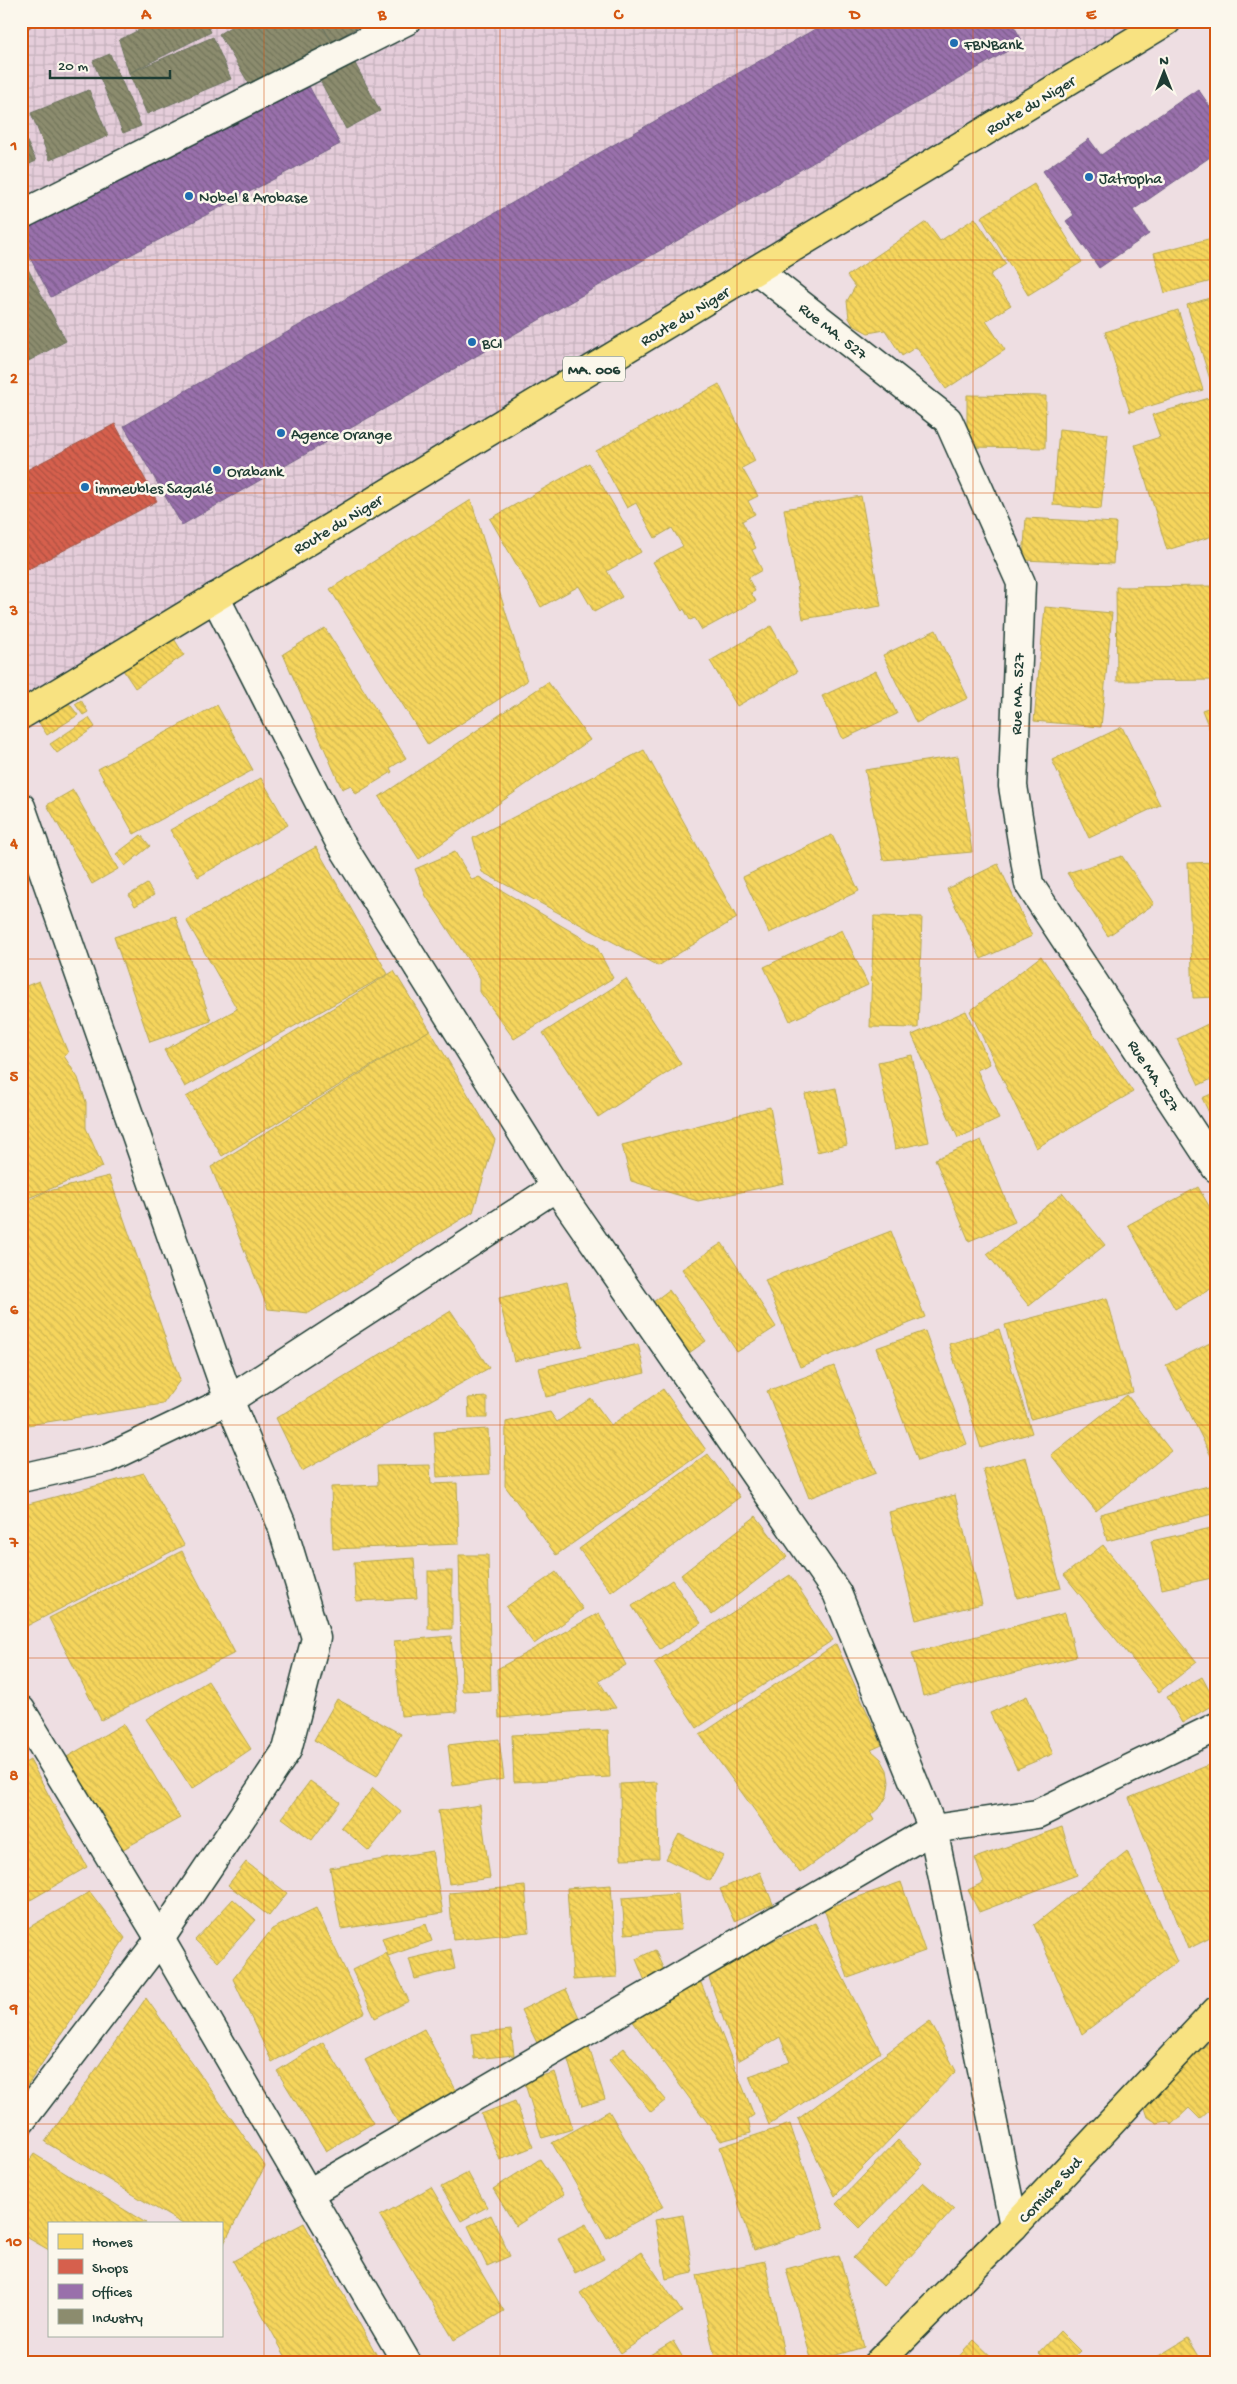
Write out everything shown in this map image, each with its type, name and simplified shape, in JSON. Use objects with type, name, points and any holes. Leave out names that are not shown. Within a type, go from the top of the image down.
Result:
[{"type":"main road","name":"Route du Niger","points":[[21,715],[758,271],[1167,21]]},
{"type":"main road","name":"Corniche Sud","points":[[878,2363],[1014,2226],[1216,2011]]},
{"type":"street","points":[[21,215],[406,21]]},
{"type":"street","name":"Rue MA. 527","points":[[758,271],[948,420],[1020,583],[1013,786],[1029,884],[1216,1168]]},
{"type":"street","points":[[215,597],[338,839],[556,1187],[837,1593],[933,1829],[1014,2226]]},
{"type":"street","points":[[21,807],[229,1400],[281,1523],[316,1638],[287,1750],[160,1939],[21,2121]]},
{"type":"street","points":[[21,1478],[108,1458],[229,1400],[556,1187]]},
{"type":"street","points":[[21,1710],[160,1939],[407,2363]]},
{"type":"street","points":[[309,2193],[933,1829],[1037,1814],[1216,1726]]},
{"type":"shaded area","points":[[21,21],[1148,21],[21,708]]},
{"type":"building: Homes","points":[[1034,184],[1082,262],[1028,295],[981,217]]},
{"type":"building: Homes","points":[[975,218],[1006,264],[990,275],[1011,305],[986,321],[1005,350],[946,389],[916,347],[902,356],[885,330],[868,333],[853,325],[849,318],[847,301],[855,287],[847,276],[926,222],[940,241]]},
{"type":"building: Homes","points":[[1216,237],[1216,280],[1165,293],[1154,253]]},
{"type":"building: Homes","points":[[1216,296],[1216,388],[1213,389],[1187,305]]},
{"type":"building: Homes","points":[[1178,310],[1203,390],[1130,412],[1105,332]]},
{"type":"building: Homes","points":[[719,384],[755,461],[742,468],[758,496],[748,501],[755,514],[742,521],[756,548],[752,550],[762,570],[748,578],[755,591],[751,593],[756,601],[702,630],[695,618],[690,620],[684,609],[682,611],[653,562],[683,546],[672,528],[655,538],[636,503],[627,508],[596,451]]},
{"type":"building: Homes","points":[[967,395],[1046,396],[1045,448],[967,447]]},
{"type":"building: Homes","points":[[1216,396],[1216,535],[1167,550],[1135,445],[1160,437],[1152,415]]},
{"type":"building: Homes","points":[[1059,429],[1108,434],[1101,509],[1053,505]]},
{"type":"building: Homes","points":[[589,463],[641,552],[607,571],[622,597],[594,612],[579,586],[541,607],[490,519]]},
{"type":"building: Homes","points":[[861,496],[881,606],[803,619],[784,509]]},
{"type":"building: Homes","points":[[471,500],[527,681],[428,745],[330,589]]},
{"type":"building: Homes","points":[[1026,518],[1116,523],[1113,564],[1023,560]]},
{"type":"building: Homes","points":[[1216,586],[1216,680],[1117,681],[1116,587]]},
{"type":"building: Homes","points":[[1045,607],[1112,613],[1101,727],[1034,721]]},
{"type":"building: Homes","points":[[771,626],[797,672],[737,706],[710,661]]},
{"type":"building: Homes","points":[[325,628],[406,758],[390,768],[392,772],[356,794],[351,785],[342,789],[283,654]]},
{"type":"building: Homes","points":[[936,630],[968,698],[916,723],[883,655]]},
{"type":"building: Homes","points":[[173,637],[184,655],[135,688],[123,670]]},
{"type":"building: Homes","points":[[876,671],[897,714],[843,739],[822,696]]},
{"type":"building: Homes","points":[[548,682],[590,740],[419,859],[379,797]]},
{"type":"building: Homes","points":[[81,700],[88,712],[83,715],[75,704]]},
{"type":"building: Homes","points":[[68,702],[78,715],[47,735],[38,721]]},
{"type":"building: Homes","points":[[217,705],[253,770],[134,834],[98,769]]},
{"type":"building: Homes","points":[[1216,705],[1216,746],[1202,710]]},
{"type":"building: Homes","points":[[89,718],[95,727],[57,753],[50,744]]},
{"type":"building: Homes","points":[[1122,727],[1160,805],[1089,838],[1052,760]]},
{"type":"building: Homes","points":[[644,750],[737,918],[658,966],[482,872],[473,838]]},
{"type":"building: Homes","points":[[958,756],[972,852],[883,860],[865,770]]},
{"type":"building: Homes","points":[[261,778],[288,825],[198,877],[170,830]]},
{"type":"building: Homes","points":[[73,790],[118,869],[92,884],[47,805]]},
{"type":"building: Homes","points":[[141,835],[150,846],[125,866],[116,854]]},
{"type":"building: Homes","points":[[832,835],[859,891],[769,933],[743,877]]},
{"type":"building: Homes","points":[[316,847],[388,974],[185,1087],[164,1050],[237,1009],[186,920]]},
{"type":"building: Homes","points":[[455,852],[472,880],[479,877],[596,946],[613,978],[514,1039],[480,992],[480,978],[426,896],[415,869]]},
{"type":"building: Homes","points":[[1122,856],[1154,904],[1108,936],[1067,873]]},
{"type":"building: Homes","points":[[1216,862],[1216,997],[1193,998],[1188,863]]},
{"type":"building: Homes","points":[[998,864],[1032,936],[981,959],[947,889]]},
{"type":"building: Homes","points":[[147,884],[154,895],[135,906],[129,895]]},
{"type":"building: Homes","points":[[175,916],[211,1021],[150,1042],[114,937]]},
{"type":"building: Homes","points":[[874,916],[922,917],[918,1028],[870,1027]]},
{"type":"building: Homes","points":[[21,919],[29,932],[21,936]]},
{"type":"building: Homes","points":[[842,930],[868,985],[790,1021],[764,967]]},
{"type":"building: Homes","points":[[1041,956],[1133,1092],[1036,1148],[970,1011]]},
{"type":"building: Homes","points":[[394,971],[430,1030],[222,1156],[186,1097]]},
{"type":"building: Homes","points":[[626,979],[681,1064],[598,1117],[543,1033]]},
{"type":"building: Homes","points":[[39,981],[68,1053],[64,1056],[78,1078],[86,1102],[86,1128],[103,1167],[21,1201],[21,988]]},
{"type":"building: Homes","points":[[966,1011],[990,1064],[977,1070],[999,1119],[958,1138],[912,1035]]},
{"type":"building: Homes","points":[[1216,1020],[1216,1077],[1199,1085],[1177,1039]]},
{"type":"building: Homes","points":[[430,1030],[495,1140],[473,1212],[309,1313],[268,1309],[211,1167]]},
{"type":"building: Homes","points":[[912,1055],[929,1142],[895,1149],[878,1062]]},
{"type":"building: Homes","points":[[836,1088],[847,1145],[817,1152],[805,1094]]},
{"type":"building: Homes","points":[[1216,1092],[1216,1127],[1202,1098]]},
{"type":"building: Homes","points":[[770,1107],[784,1183],[698,1201],[631,1181],[622,1145]]},
{"type":"building: Homes","points":[[981,1140],[1015,1222],[969,1241],[935,1159]]},
{"type":"building: Homes","points":[[109,1176],[180,1380],[163,1404],[21,1426],[21,1204],[45,1192]]},
{"type":"building: Homes","points":[[1198,1187],[1216,1218],[1216,1286],[1175,1309],[1128,1225]]},
{"type":"building: Homes","points":[[1063,1193],[1105,1245],[1029,1306],[987,1254]]},
{"type":"building: Homes","points":[[891,1231],[925,1317],[800,1367],[765,1280]]},
{"type":"building: Homes","points":[[722,1243],[776,1327],[737,1352],[682,1269]]},
{"type":"building: Homes","points":[[567,1282],[582,1346],[514,1361],[499,1298]]},
{"type":"building: Homes","points":[[669,1290],[706,1341],[689,1353],[653,1302]]},
{"type":"building: Homes","points":[[1107,1298],[1133,1392],[1031,1419],[1005,1325]]},
{"type":"building: Homes","points":[[451,1311],[489,1368],[302,1471],[276,1418]]},
{"type":"building: Homes","points":[[999,1329],[1032,1433],[981,1448],[949,1344]]},
{"type":"building: Homes","points":[[925,1331],[967,1444],[918,1461],[876,1348]]},
{"type":"building: Homes","points":[[1216,1340],[1216,1454],[1211,1456],[1166,1365]]},
{"type":"building: Homes","points":[[638,1344],[645,1373],[546,1397],[539,1368]]},
{"type":"building: Homes","points":[[834,1366],[876,1473],[809,1498],[767,1391]]},
{"type":"building: Homes","points":[[663,1389],[706,1450],[556,1555],[505,1486],[506,1422],[550,1412],[557,1422],[591,1398],[611,1425]]},
{"type":"building: Homes","points":[[1127,1395],[1171,1451],[1096,1511],[1051,1455]]},
{"type":"building: Homes","points":[[487,1397],[487,1418],[469,1418],[468,1398]]},
{"type":"building: Homes","points":[[488,1429],[490,1474],[437,1477],[434,1432]]},
{"type":"building: Homes","points":[[708,1454],[740,1497],[611,1592],[579,1549]]},
{"type":"building: Homes","points":[[1026,1457],[1061,1588],[1017,1598],[983,1469]]},
{"type":"building: Homes","points":[[430,1465],[431,1484],[457,1483],[459,1544],[333,1549],[331,1487],[378,1485],[377,1466]]},
{"type":"building: Homes","points":[[144,1473],[184,1545],[21,1629],[21,1506]]},
{"type":"building: Homes","points":[[1216,1484],[1216,1513],[1107,1541],[1100,1514]]},
{"type":"building: Homes","points":[[955,1495],[982,1604],[916,1620],[889,1512]]},
{"type":"building: Homes","points":[[756,1516],[787,1557],[712,1615],[681,1575]]},
{"type":"building: Homes","points":[[1216,1527],[1216,1577],[1162,1589],[1151,1541]]},
{"type":"building: Homes","points":[[1103,1545],[1197,1662],[1159,1692],[1064,1575]]},
{"type":"building: Homes","points":[[182,1551],[235,1653],[101,1720],[49,1618]]},
{"type":"building: Homes","points":[[459,1555],[488,1555],[491,1690],[462,1691]]},
{"type":"building: Homes","points":[[414,1558],[417,1598],[356,1601],[354,1562]]},
{"type":"building: Homes","points":[[428,1571],[452,1571],[452,1629],[428,1629]]},
{"type":"building: Homes","points":[[556,1572],[583,1609],[534,1644],[506,1607]]},
{"type":"building: Homes","points":[[790,1575],[833,1640],[697,1728],[654,1663]]},
{"type":"building: Homes","points":[[672,1580],[701,1623],[660,1649],[632,1606]]},
{"type":"building: Homes","points":[[1215,1592],[1216,1662],[1214,1662]]},
{"type":"building: Homes","points":[[599,1613],[626,1665],[599,1681],[616,1708],[499,1718],[497,1669]]},
{"type":"building: Homes","points":[[1065,1613],[1076,1657],[923,1696],[912,1653]]},
{"type":"building: Homes","points":[[451,1636],[457,1712],[401,1716],[394,1641]]},
{"type":"building: Homes","points":[[836,1644],[882,1745],[871,1750],[881,1759],[887,1770],[889,1782],[887,1796],[881,1806],[871,1815],[874,1820],[800,1873],[700,1735]]},
{"type":"building: Homes","points":[[1202,1677],[1216,1703],[1182,1723],[1167,1697]]},
{"type":"building: Homes","points":[[208,1681],[251,1749],[192,1789],[146,1719]]},
{"type":"building: Homes","points":[[1027,1696],[1053,1754],[1017,1769],[990,1713]]},
{"type":"building: Homes","points":[[337,1699],[401,1734],[377,1776],[314,1740]]},
{"type":"building: Homes","points":[[123,1724],[180,1818],[116,1853],[60,1761]]},
{"type":"building: Homes","points":[[608,1730],[610,1777],[514,1782],[512,1735]]},
{"type":"building: Homes","points":[[499,1739],[504,1779],[453,1786],[448,1745]]},
{"type":"building: Homes","points":[[30,1760],[87,1867],[27,1902],[21,1892],[21,1765]]},
{"type":"building: Homes","points":[[1216,1762],[1216,1935],[1188,1949],[1129,1798]]},
{"type":"building: Homes","points":[[310,1781],[340,1802],[312,1840],[282,1818]]},
{"type":"building: Homes","points":[[657,1782],[659,1858],[621,1859],[620,1784]]},
{"type":"building: Homes","points":[[373,1788],[401,1812],[369,1851],[341,1827]]},
{"type":"building: Homes","points":[[480,1805],[490,1878],[449,1884],[438,1811]]},
{"type":"building: Homes","points":[[1062,1827],[1077,1875],[979,1912],[968,1890],[984,1882],[975,1858]]},
{"type":"building: Homes","points":[[679,1834],[723,1856],[710,1881],[666,1859]]},
{"type":"building: Homes","points":[[432,1851],[443,1913],[341,1929],[330,1868]]},
{"type":"building: Homes","points":[[1127,1851],[1177,1962],[1082,2034],[1034,1925]]},
{"type":"building: Homes","points":[[246,1862],[287,1893],[269,1916],[228,1885]]},
{"type":"building: Homes","points":[[760,1872],[773,1904],[734,1921],[720,1889]]},
{"type":"building: Homes","points":[[901,1882],[925,1951],[848,1978],[824,1909]]},
{"type":"building: Homes","points":[[611,1885],[617,1977],[573,1980],[567,1888]]},
{"type":"building: Homes","points":[[525,1886],[529,1932],[453,1940],[449,1893]]},
{"type":"building: Homes","points":[[90,1892],[125,1938],[21,2095],[21,1932]]},
{"type":"building: Homes","points":[[678,1894],[681,1930],[625,1934],[622,1898]]},
{"type":"building: Homes","points":[[233,1899],[256,1920],[218,1962],[195,1940]]},
{"type":"building: Homes","points":[[316,1908],[365,2012],[272,2062],[233,1979],[272,1929]]},
{"type":"building: Homes","points":[[815,1923],[881,2052],[769,2125],[749,2076],[790,2062],[780,2037],[738,2061],[706,1969]]},
{"type":"building: Homes","points":[[426,1924],[432,1941],[388,1956],[382,1938]]},
{"type":"building: Homes","points":[[451,1949],[455,1969],[415,1979],[409,1959]]},
{"type":"building: Homes","points":[[655,1950],[667,1977],[647,1986],[636,1959]]},
{"type":"building: Homes","points":[[386,1953],[409,2001],[375,2018],[352,1970]]},
{"type":"building: Homes","points":[[697,1973],[754,2115],[748,2119],[751,2133],[721,2141],[626,2012]]},
{"type":"building: Homes","points":[[566,1989],[582,2024],[538,2045],[521,2010]]},
{"type":"building: Homes","points":[[146,1998],[265,2166],[222,2247],[222,2222],[179,2222],[45,2142]]},
{"type":"building: Homes","points":[[930,2021],[956,2071],[835,2196],[798,2119]]},
{"type":"building: Homes","points":[[424,2029],[457,2092],[398,2123],[365,2060]]},
{"type":"building: Homes","points":[[511,2030],[514,2055],[474,2059],[472,2034]]},
{"type":"building: Homes","points":[[1216,2036],[1216,2105],[1200,2119],[1189,2108],[1171,2125],[1168,2121],[1157,2123],[1148,2117],[1145,2108],[1147,2099]]},
{"type":"building: Homes","points":[[323,2042],[373,2123],[326,2151],[277,2071]]},
{"type":"building: Homes","points":[[589,2047],[605,2099],[582,2106],[566,2054]]},
{"type":"building: Homes","points":[[624,2048],[666,2100],[651,2112],[609,2060]]},
{"type":"building: Homes","points":[[555,2072],[573,2129],[542,2138],[524,2081]]},
{"type":"building: Homes","points":[[515,2101],[533,2147],[500,2160],[481,2114]]},
{"type":"building: Homes","points":[[609,2111],[664,2206],[607,2238],[552,2143]]},
{"type":"building: Homes","points":[[790,2124],[824,2228],[754,2250],[720,2147]]},
{"type":"building: Homes","points":[[898,2140],[923,2164],[860,2228],[836,2204]]},
{"type":"building: Homes","points":[[34,2154],[144,2222],[48,2222],[48,2249],[21,2234],[21,2172]]},
{"type":"building: Homes","points":[[540,2159],[564,2195],[516,2226],[493,2189]]},
{"type":"building: Homes","points":[[468,2173],[487,2207],[461,2221],[441,2187]]},
{"type":"building: Homes","points":[[923,2182],[954,2209],[883,2286],[853,2258]]},
{"type":"building: Homes","points":[[431,2187],[504,2311],[454,2340],[380,2216]]},
{"type":"building: Homes","points":[[491,2215],[510,2256],[487,2266],[468,2226]]},
{"type":"building: Homes","points":[[683,2215],[693,2273],[666,2279],[655,2220]]},
{"type":"building: Homes","points":[[304,2223],[381,2363],[289,2363],[233,2261]]},
{"type":"building: Homes","points":[[586,2224],[604,2259],[575,2273],[558,2238]]},
{"type":"building: Homes","points":[[641,2252],[682,2312],[621,2353],[580,2293]]},
{"type":"building: Homes","points":[[839,2255],[864,2347],[812,2362],[786,2269]]},
{"type":"building: Homes","points":[[765,2261],[785,2359],[765,2363],[716,2363],[697,2275]]},
{"type":"building: Homes","points":[[1060,2331],[1080,2351],[1067,2363],[1050,2363],[1039,2353]]},
{"type":"building: Homes","points":[[1188,2338],[1203,2363],[1147,2363]]},
{"type":"building: Homes","points":[[974,2340],[998,2363],[953,2363]]},
{"type":"building: Homes","points":[[673,2341],[686,2363],[637,2363]]},
{"type":"building: Shops","points":[[21,21],[38,21],[21,34]]},
{"type":"building: Shops","name":"immeubles Sagalé","points":[[115,424],[157,501],[21,573],[21,473]]},
{"type":"building: Offices","points":[[829,21],[1011,21],[1023,42],[182,525],[124,426]]},
{"type":"building: Offices","points":[[303,75],[340,144],[51,297],[21,241],[21,225]]},
{"type":"building: Offices","points":[[1198,89],[1216,115],[1216,153],[1133,210],[1149,234],[1099,268],[1066,221],[1074,215],[1043,171],[1089,139],[1101,155]]},
{"type":"building: Industry","points":[[157,21],[205,21],[211,32],[129,73],[119,40]]},
{"type":"building: Industry","points":[[240,21],[319,21],[332,42],[253,90],[219,34]]},
{"type":"building: Industry","points":[[320,21],[368,21],[332,42]]},
{"type":"building: Industry","points":[[213,37],[231,79],[147,114],[129,73]]},
{"type":"building: Industry","points":[[110,54],[141,126],[123,133],[93,61]]},
{"type":"building: Industry","points":[[350,54],[380,111],[346,129],[316,73]]},
{"type":"building: Industry","points":[[89,90],[108,136],[50,160],[31,113]]},
{"type":"building: Industry","points":[[21,129],[36,161],[21,168]]},
{"type":"building: Industry","points":[[21,256],[66,341],[21,365]]},
{"type":"place","name":"FBNBank","points":[[954,43]]},
{"type":"place","name":"Jatropha","points":[[1089,177]]},
{"type":"place","name":"Nobel & Arobase","points":[[189,196]]},
{"type":"place","name":"BCI","points":[[472,342]]},
{"type":"place","name":"Agence Orange","points":[[281,433]]},
{"type":"place","name":"Orabank","points":[[217,470]]},
{"type":"place","name":"immeubles Sagalé","points":[[85,487]]}]
